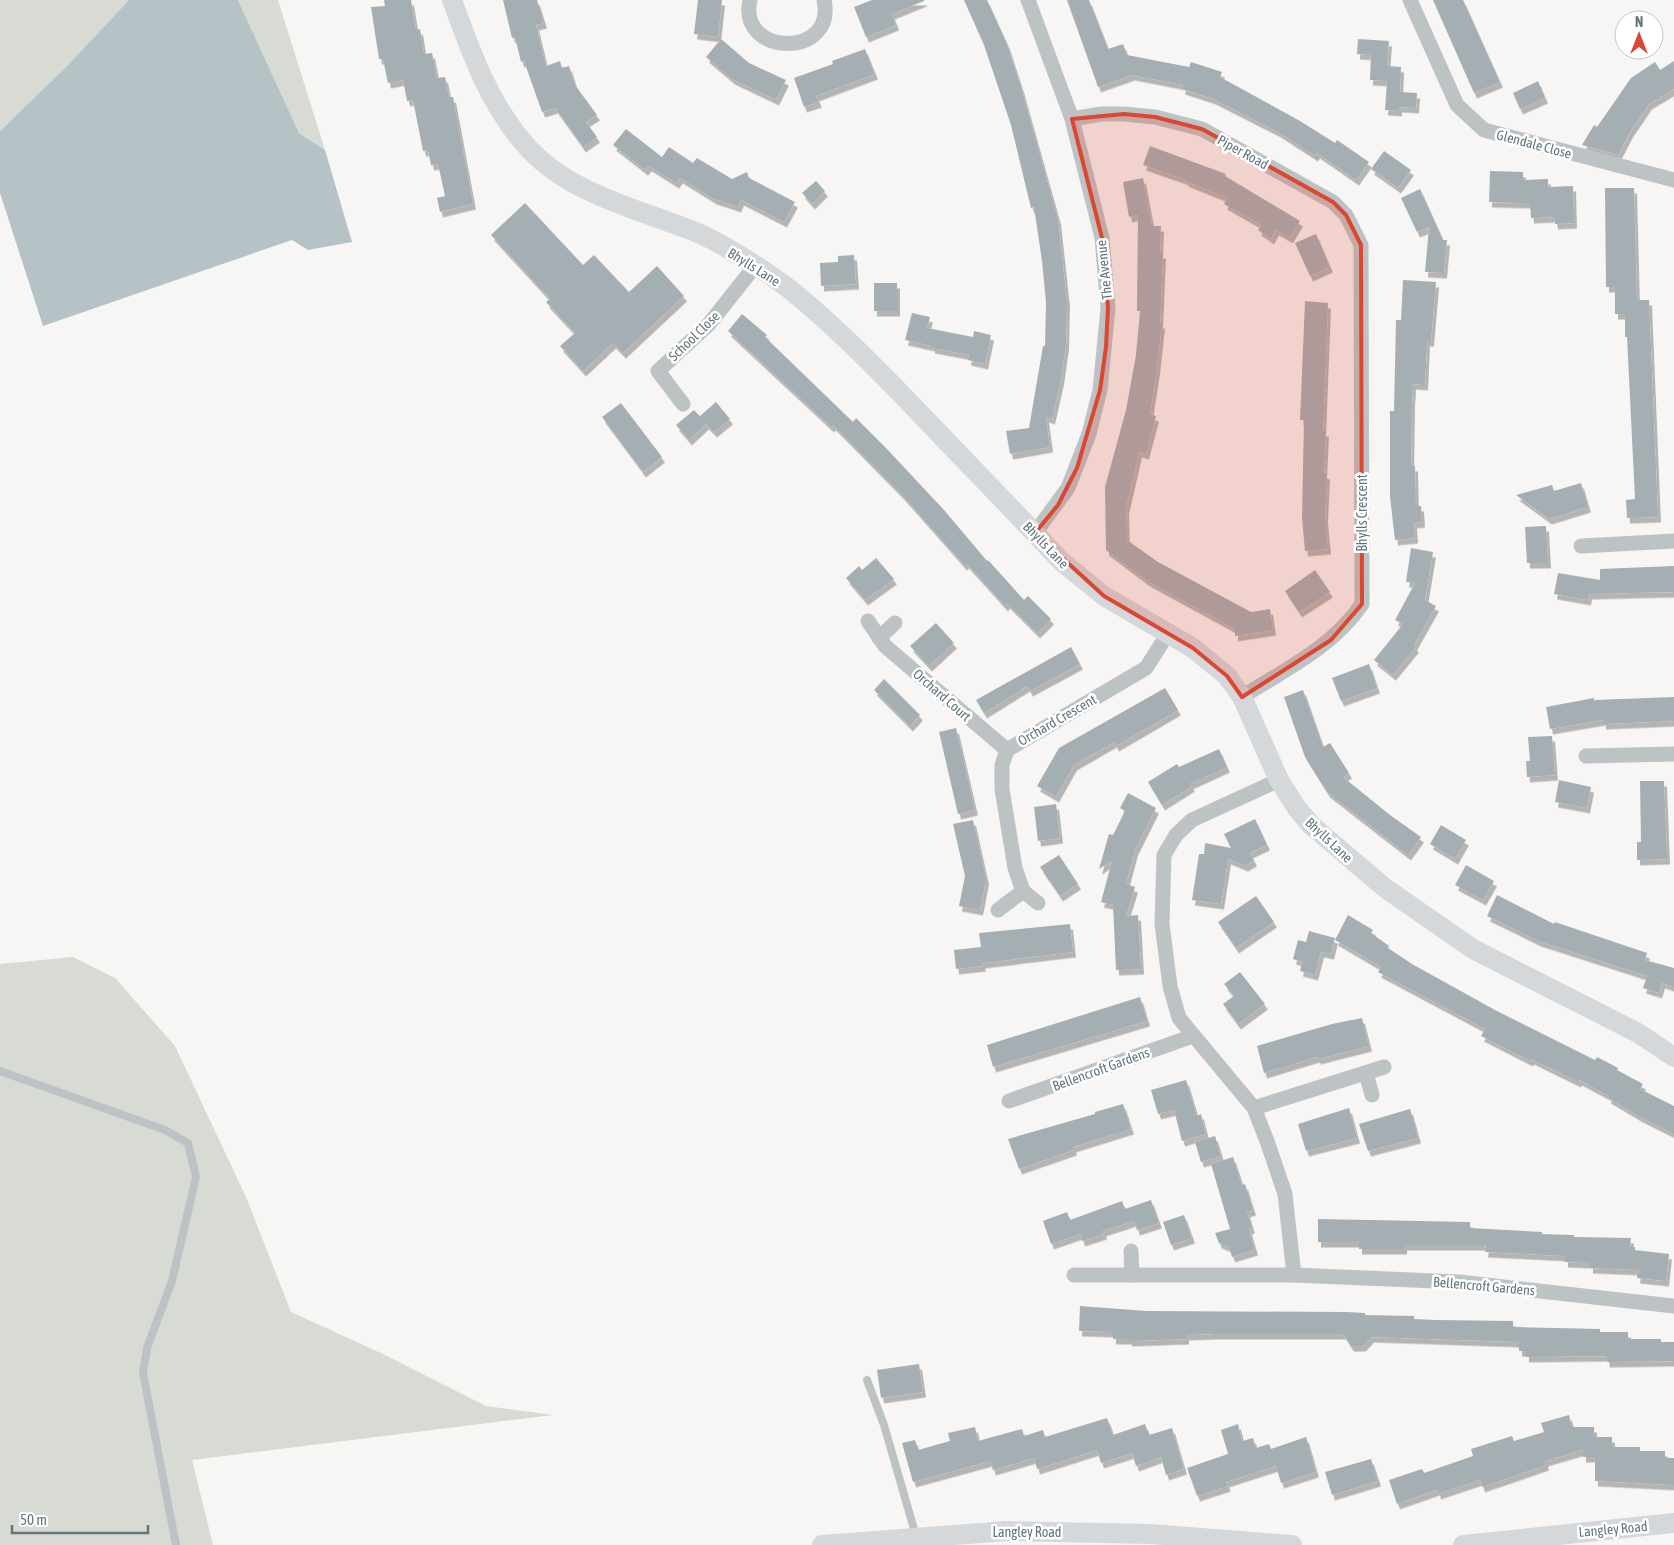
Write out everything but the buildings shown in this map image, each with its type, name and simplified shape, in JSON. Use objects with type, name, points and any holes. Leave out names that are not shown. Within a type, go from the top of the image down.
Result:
[{"type":"street","name":"Bhylls Lane","points":[[452,0],[471,53],[502,116],[532,152],[563,176],[592,192],[700,234],[755,266],[791,290],[836,330],[903,396],[1081,580],[1135,616],[1209,660],[1227,676],[1242,697],[1279,780],[1296,807],[1311,825],[1385,888],[1473,950],[1630,1029],[1674,1057]]},
{"type":"street","points":[[750,0],[751,18],[756,29],[765,38],[776,43],[788,45],[800,43],[819,28],[824,17],[824,0]]},
{"type":"street","name":"The Avenue","points":[[1028,0],[1072,119],[1102,238],[1108,308],[1106,347],[1100,390],[1078,468],[1058,504],[1035,533]]},
{"type":"street","name":"Glendale Close","points":[[1410,0],[1457,105],[1484,130],[1674,180]]},
{"type":"street","name":"Piper Road","points":[[1072,119],[1101,114],[1124,114],[1155,117],[1202,129],[1333,202],[1346,215],[1355,229],[1362,245],[1362,268]]},
{"type":"street","name":"School Close","points":[[683,404],[658,371],[709,324],[755,266]]},
{"type":"street","name":"Bhylls Crescent","points":[[1242,697],[1331,640],[1351,620],[1362,604],[1362,268]]},
{"type":"street","points":[[1581,546],[1674,541]]},
{"type":"street","name":"Orchard Court","points":[[868,621],[885,646],[1006,750]]},
{"type":"street","points":[[879,638],[895,623]]},
{"type":"street","name":"Orchard Crescent","points":[[1023,891],[1015,868],[1002,789],[1002,765],[1006,750],[1146,668],[1167,635]]},
{"type":"street","points":[[1586,756],[1674,754]]},
{"type":"street","points":[[1279,780],[1192,820],[1176,835],[1164,855],[1162,924],[1170,986],[1180,1018],[1254,1108],[1285,1194],[1294,1275]]},
{"type":"street","points":[[998,910],[1023,891],[1038,903]]},
{"type":"street","name":"Bellencroft Gardens","points":[[1009,1101],[1193,1036]]},
{"type":"street","points":[[1254,1108],[1384,1067]]},
{"type":"street","points":[[1366,1073],[1372,1095]]},
{"type":"street","points":[[1131,1251],[1132,1275]]},
{"type":"street","name":"Bellencroft Gardens","points":[[1074,1275],[1294,1275],[1458,1282],[1674,1306]]},
{"type":"street","name":"Langley Road","points":[[1463,1545],[1674,1523]]},
{"type":"street","name":"Langley Road","points":[[822,1545],[916,1536],[1007,1531],[1150,1534],[1292,1545]]},
{"type":"lane","points":[[0,1071],[166,1130],[188,1143],[196,1177],[172,1281],[147,1348],[143,1373],[176,1545]]},
{"type":"lane","points":[[867,1380],[884,1425],[916,1536]]},
{"type":"highlighted area","points":[[1124,114],[1155,117],[1202,129],[1333,202],[1346,215],[1361,245],[1362,604],[1331,640],[1242,697],[1227,676],[1193,648],[1104,596],[1035,533],[1058,505],[1077,468],[1100,390],[1106,347],[1108,308],[1102,238],[1072,119]]},
{"type":"shaded area","points":[[0,0],[129,0],[67,66],[0,131]]},
{"type":"shaded area","points":[[129,0],[238,0],[299,133],[325,150],[352,242],[308,250],[292,240],[43,326],[0,193],[0,131],[67,66]]},
{"type":"shaded area","points":[[238,0],[278,0],[325,150],[299,133]]},
{"type":"shaded area","points":[[73,957],[115,978],[175,1046],[246,1197],[291,1312],[383,1354],[486,1406],[553,1415],[192,1460],[213,1545],[0,1545],[0,964]]}]
